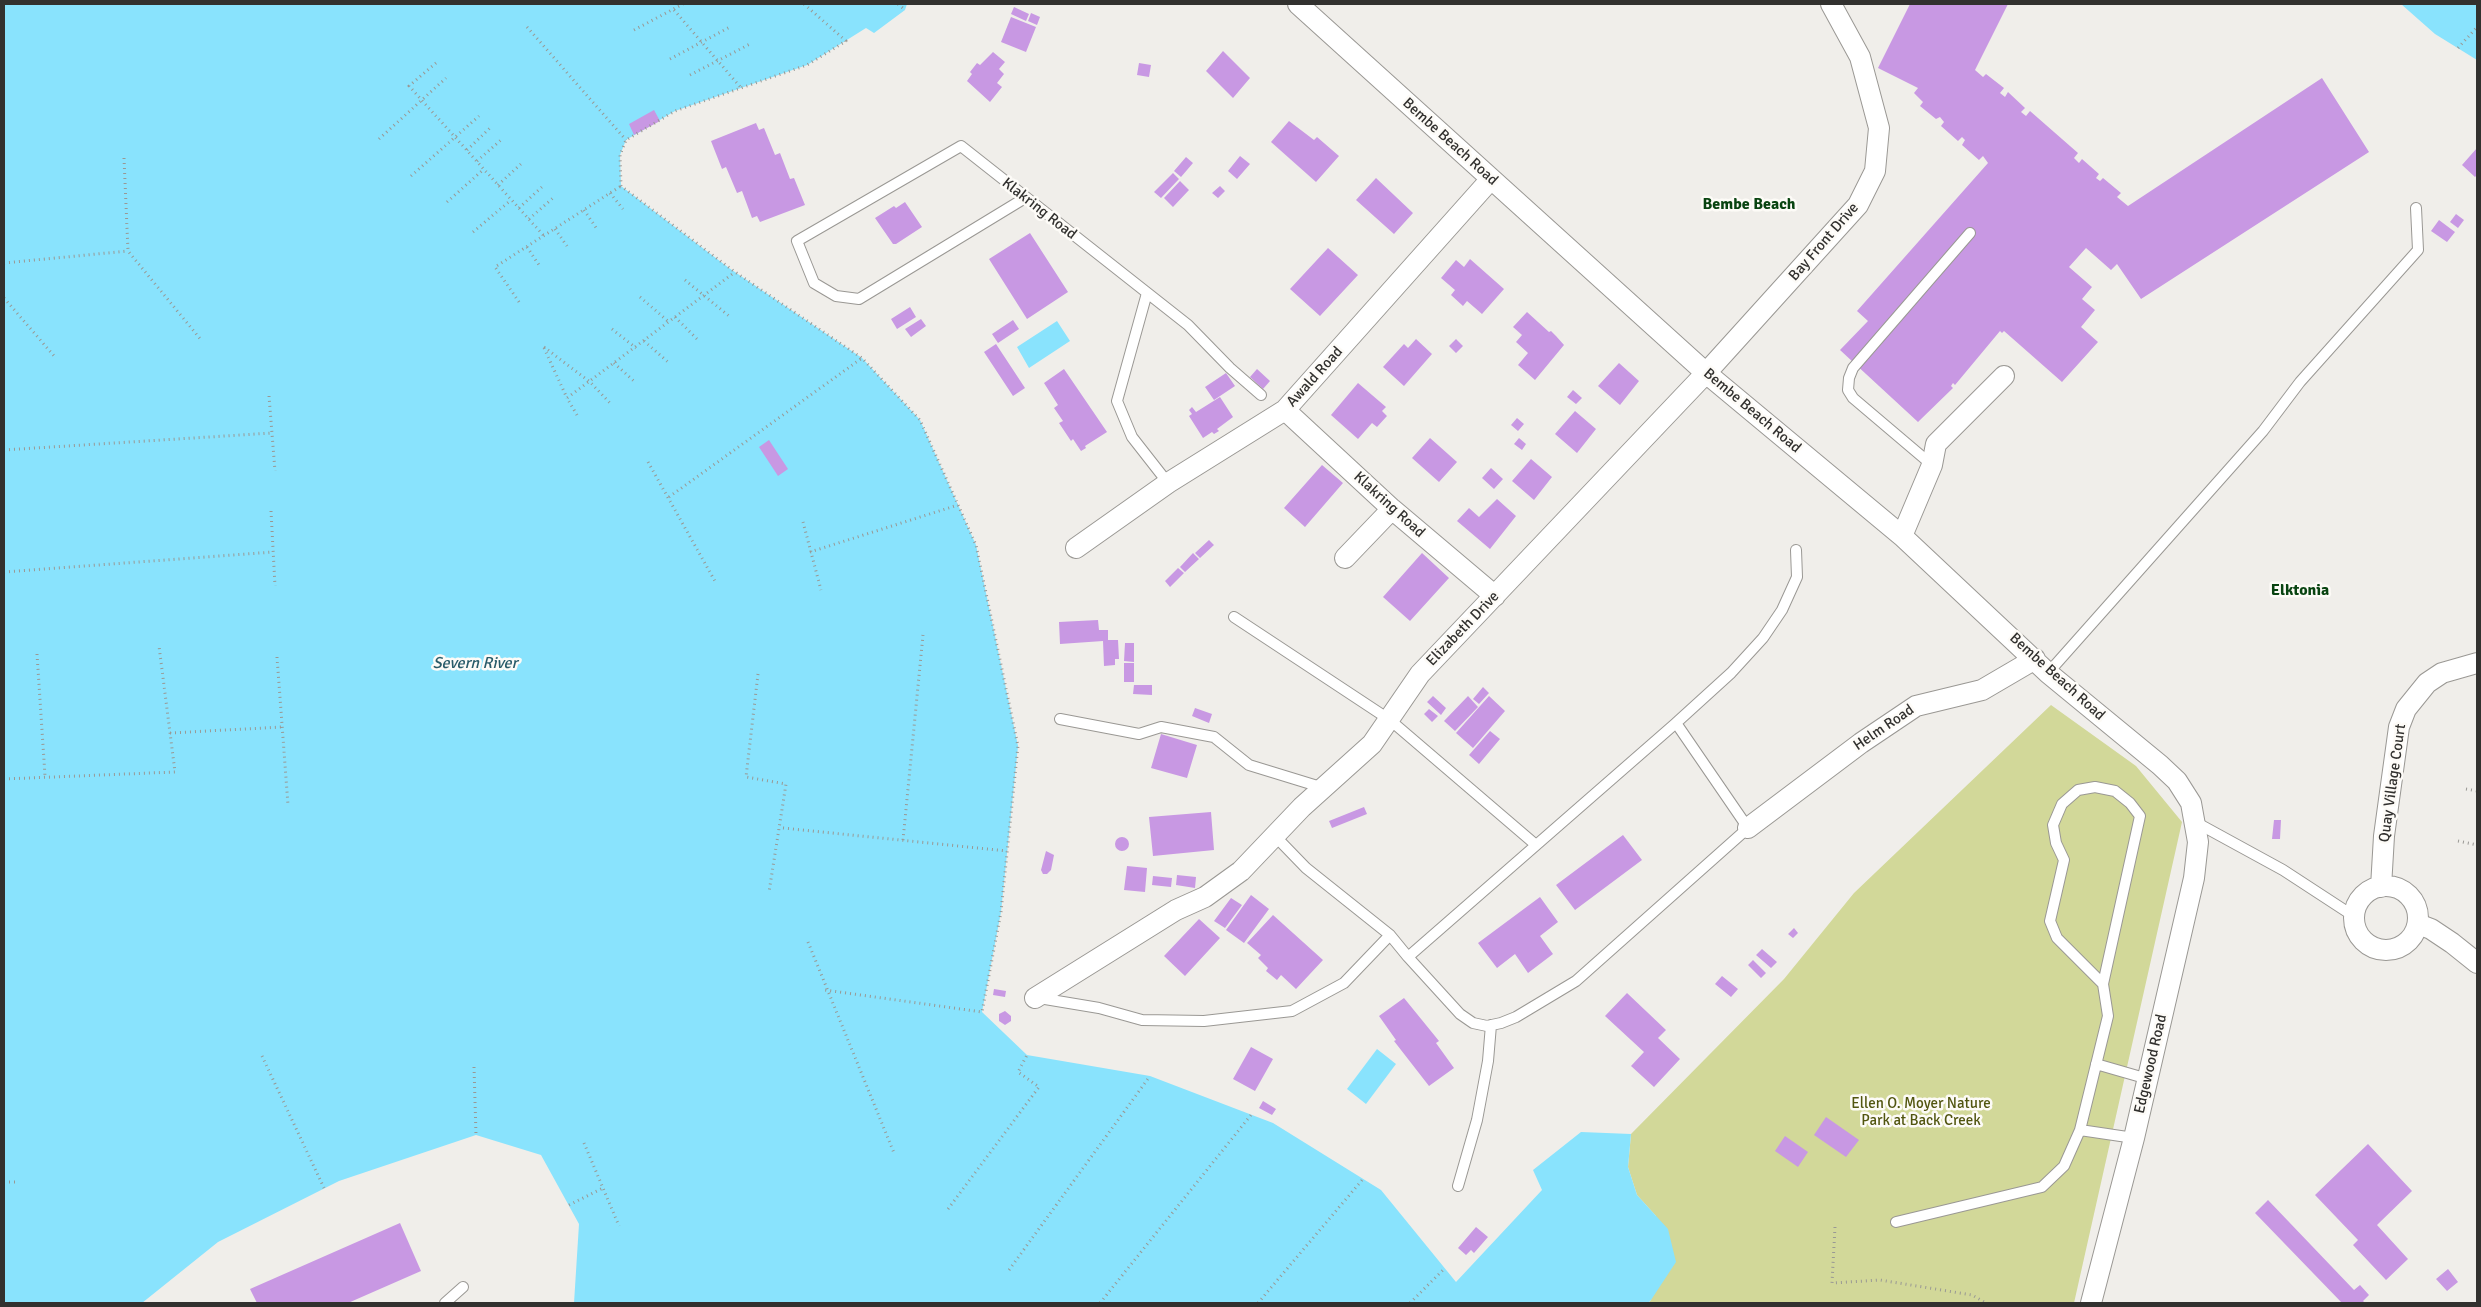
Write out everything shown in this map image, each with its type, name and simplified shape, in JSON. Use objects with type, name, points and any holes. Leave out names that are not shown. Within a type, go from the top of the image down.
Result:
[{"type":"street","name":"Bembe Beach Road","points":[[1298,4],[1706,373],[1902,536],[2042,666],[2177,782],[2191,803],[2196,823]]},
{"type":"street","name":"Bay Front Drive","points":[[1706,373],[1858,205],[1874,171],[1879,128],[1860,57],[1831,4]]},
{"type":"street","name":"Awald Road","points":[[1076,548],[1168,483],[1285,410],[1491,179]]},
{"type":"street","name":"Elizabeth Drive","points":[[1035,998],[1176,910],[1205,897],[1241,871],[1324,788],[1372,744],[1420,674],[1706,373]]},
{"type":"street","points":[[1902,536],[1932,465],[1936,444],[2004,376]]},
{"type":"street","name":"Klakring Road","points":[[1285,410],[1392,509],[1495,596]]},
{"type":"street","points":[[1345,558],[1392,509]]},
{"type":"street","name":"Quay Village Court","points":[[2381,887],[2384,836],[2399,727],[2406,709],[2427,683],[2442,672],[2477,663]]},
{"type":"street","name":"Helm Road","points":[[1748,828],[1861,743],[1916,706],[1982,690],[2042,666]]},
{"type":"street","name":"Edgewood Road","points":[[2091,1303],[2134,1138],[2194,878],[2198,842],[2196,823]]},
{"type":"street","points":[[2381,887],[2396,888],[2410,896],[2417,909],[2418,924],[2413,935],[2405,944],[2394,949],[2382,950],[2372,946],[2362,939],[2356,928],[2355,917],[2358,903],[2368,892],[2381,887]]},
{"type":"street","points":[[2418,924],[2431,929],[2477,963]]},
{"type":"lane","name":"Klakring Road","points":[[1024,198],[859,300],[836,296],[814,283],[797,241],[961,146],[1024,198],[1188,325],[1230,368],[1261,395]]},
{"type":"lane","points":[[2042,666],[2263,431],[2300,382],[2418,250],[2416,208]]},
{"type":"lane","points":[[1932,465],[1852,398],[1848,390],[1849,378],[1853,368],[1970,233]]},
{"type":"lane","points":[[1146,293],[1118,401],[1132,437],[1168,483]]},
{"type":"lane","points":[[1408,957],[1731,673],[1763,638],[1782,610],[1797,577],[1796,550]]},
{"type":"lane","points":[[1234,617],[1390,720],[1536,846]]},
{"type":"lane","points":[[1060,719],[1138,734],[1161,727],[1214,738],[1249,766],[1324,788]]},
{"type":"lane","points":[[1275,836],[1306,868],[1390,935],[1460,1014],[1473,1023],[1491,1025],[1516,1017],[1576,981],[1748,828],[1676,723]]},
{"type":"lane","points":[[1896,1222],[2042,1188],[2064,1166],[2080,1130],[2108,1016],[2104,984],[2140,816],[2130,803],[2115,791],[2095,787],[2078,790],[2062,804],[2053,825],[2056,843],[2064,860],[2050,921],[2057,938],[2104,984]]},
{"type":"lane","points":[[2196,823],[2284,870],[2355,917]]},
{"type":"lane","points":[[1035,998],[1099,1008],[1142,1020],[1204,1022],[1292,1011],[1344,983],[1390,935]]},
{"type":"lane","points":[[1458,1186],[1477,1120],[1491,1025]]},
{"type":"lane","points":[[2096,1064],[2148,1078]]},
{"type":"lane","points":[[2080,1130],[2134,1138]]},
{"type":"lane","points":[[445,1303],[463,1287]]},
{"type":"path","points":[[634,30],[683,4]]},
{"type":"path","points":[[621,186],[620,155],[626,140],[675,111],[807,65],[846,41],[804,4]]},
{"type":"path","points":[[898,4],[904,10]]},
{"type":"path","points":[[674,10],[742,89]]},
{"type":"path","points":[[527,27],[626,140]]},
{"type":"path","points":[[670,60],[730,27]]},
{"type":"path","points":[[2458,48],[2477,27]]},
{"type":"path","points":[[690,75],[750,44]]},
{"type":"path","points":[[436,63],[409,86],[544,236]]},
{"type":"path","points":[[379,139],[446,78]]},
{"type":"path","points":[[411,176],[454,136],[479,116]]},
{"type":"path","points":[[467,150],[490,128]]},
{"type":"path","points":[[477,162],[501,140]]},
{"type":"path","points":[[124,158],[128,251],[202,341]]},
{"type":"path","points":[[498,185],[522,163]]},
{"type":"path","points":[[447,202],[484,169]]},
{"type":"path","points":[[518,208],[543,186]]},
{"type":"path","points":[[519,302],[496,267],[621,186]]},
{"type":"path","points":[[621,186],[735,272],[862,358],[920,420],[976,545],[1018,746],[1001,912],[982,1012],[825,990]]},
{"type":"path","points":[[610,193],[623,209]]},
{"type":"path","points":[[529,219],[553,198]]},
{"type":"path","points":[[474,232],[511,200]]},
{"type":"path","points":[[584,210],[597,229]]},
{"type":"path","points":[[555,229],[568,246]]},
{"type":"path","points":[[527,247],[539,265]]},
{"type":"path","points":[[4,263],[128,251]]},
{"type":"path","points":[[567,398],[735,272]]},
{"type":"path","points":[[685,280],[729,316]]},
{"type":"path","points":[[4,298],[54,357]]},
{"type":"path","points":[[640,298],[669,322]]},
{"type":"path","points":[[675,317],[697,339]]},
{"type":"path","points":[[612,329],[636,348]]},
{"type":"path","points":[[644,341],[668,362]]},
{"type":"path","points":[[577,415],[567,398],[544,347],[590,382],[611,404]]},
{"type":"path","points":[[669,497],[862,358]]},
{"type":"path","points":[[614,363],[636,384]]},
{"type":"path","points":[[269,396],[275,471]]},
{"type":"path","points":[[4,450],[272,433]]},
{"type":"path","points":[[648,462],[716,583]]},
{"type":"path","points":[[810,552],[958,506]]},
{"type":"path","points":[[271,511],[275,586]]},
{"type":"path","points":[[803,522],[821,590]]},
{"type":"path","points":[[4,572],[273,552]]},
{"type":"path","points":[[903,840],[923,634]]},
{"type":"path","points":[[4,779],[175,772],[159,646]]},
{"type":"path","points":[[37,654],[45,776]]},
{"type":"path","points":[[277,658],[288,805]]},
{"type":"path","points":[[758,674],[746,777],[786,784],[769,892]]},
{"type":"path","points":[[170,733],[282,727]]},
{"type":"path","points":[[2466,789],[2477,790]]},
{"type":"path","points":[[783,828],[1007,851]]},
{"type":"path","points":[[2458,842],[2477,845]]},
{"type":"path","points":[[808,942],[894,1153]]},
{"type":"path","points":[[948,1209],[1039,1087],[1018,1072],[1027,1055]]},
{"type":"path","points":[[262,1056],[324,1188]]},
{"type":"path","points":[[474,1067],[476,1134]]},
{"type":"path","points":[[1009,1270],[1150,1076]]},
{"type":"path","points":[[1100,1303],[1251,1115]]},
{"type":"path","points":[[584,1143],[620,1226]]},
{"type":"path","points":[[1258,1303],[1363,1179]]},
{"type":"path","points":[[4,1182],[18,1182]]},
{"type":"path","points":[[568,1205],[603,1188]]},
{"type":"path","points":[[1835,1227],[1832,1283],[1880,1280],[1972,1294],[1986,1303]]},
{"type":"path","points":[[1410,1303],[1445,1268]]},
{"type":"green space","name":"Ellen O. Moyer Nature Park at Back Creek","points":[[2051,705],[2136,766],[2182,822],[2074,1303],[1648,1303],[1651,1300],[1656,1216],[1637,1195],[1628,1167],[1631,1134],[1784,979],[1854,893]]},
{"type":"water","name":"Severn River","points":[[4,4],[907,4],[905,10],[874,33],[866,28],[807,65],[675,111],[626,140],[620,155],[621,186],[729,268],[862,358],[920,420],[976,545],[1018,746],[1001,912],[982,1012],[1027,1055],[1150,1076],[1273,1123],[1381,1190],[1456,1282],[1542,1190],[1533,1170],[1581,1132],[1631,1134],[1628,1167],[1637,1195],[1668,1229],[1676,1262],[1651,1300],[1648,1303],[574,1303],[579,1224],[541,1155],[476,1135],[339,1181],[218,1242],[142,1303],[4,1303]]},
{"type":"water","points":[[2401,4],[2477,4],[2477,60],[2435,34]]},
{"type":"water","points":[[1057,321],[1070,341],[1029,368],[1017,347]]},
{"type":"water","points":[[1377,1049],[1396,1064],[1366,1104],[1347,1089]]},
{"type":"building","points":[[1910,4],[2008,4],[1975,70],[1983,77],[1986,74],[2004,88],[2000,93],[2005,97],[2008,92],[2025,108],[2021,112],[2026,116],[2030,111],[2078,153],[2074,158],[2079,163],[2082,159],[2099,174],[2096,178],[2100,181],[2103,178],[2121,193],[2117,197],[2128,206],[2322,78],[2369,152],[2141,299],[2117,264],[2111,270],[2086,248],[2069,267],[2092,287],[2082,299],[2095,310],[2081,327],[2098,342],[2062,382],[2004,331],[2002,333],[2000,331],[1955,385],[1953,383],[1951,386],[1953,388],[1918,422],[1840,350],[1868,321],[1857,311],[1988,163],[1983,156],[1979,160],[1962,145],[1965,140],[1962,137],[1958,141],[1941,126],[1944,122],[1940,117],[1936,119],[1920,106],[1923,102],[1914,93],[1918,88],[1878,68]]},
{"type":"building","points":[[1014,7],[1029,14],[1026,21],[1011,14]]},
{"type":"building","points":[[1031,13],[1040,17],[1037,25],[1028,21]]},
{"type":"building","points":[[1011,17],[1036,27],[1026,52],[1001,42]]},
{"type":"building","points":[[1223,51],[1250,78],[1233,98],[1206,71]]},
{"type":"building","points":[[993,52],[1005,62],[999,69],[1004,74],[997,83],[1002,87],[990,102],[967,81],[972,74],[970,72],[977,63],[980,65]]},
{"type":"building","points":[[1139,63],[1151,65],[1149,77],[1137,75]]},
{"type":"building","points":[[654,110],[660,121],[634,135],[629,124]]},
{"type":"building","points":[[1289,121],[1314,140],[1317,137],[1339,156],[1316,182],[1271,142]]},
{"type":"building","points":[[756,123],[759,130],[764,128],[775,155],[780,153],[790,179],[794,178],[805,205],[760,222],[757,216],[752,218],[742,191],[737,193],[726,167],[722,169],[711,141]]},
{"type":"building","points":[[2477,148],[2477,175],[2475,177],[2462,165]]},
{"type":"building","points":[[1240,156],[1250,164],[1237,179],[1228,171]]},
{"type":"building","points":[[1186,157],[1193,163],[1181,177],[1174,171]]},
{"type":"building","points":[[1173,173],[1179,179],[1161,198],[1154,192]]},
{"type":"building","points":[[1376,178],[1413,213],[1394,234],[1356,200]]},
{"type":"building","points":[[1180,181],[1189,190],[1173,207],[1164,198]]},
{"type":"building","points":[[1220,186],[1225,191],[1218,198],[1212,193]]},
{"type":"building","points":[[905,202],[922,227],[896,244],[893,244],[875,218],[894,206],[896,208]]},
{"type":"building","points":[[2456,214],[2464,220],[2458,228],[2450,222]]},
{"type":"building","points":[[2439,220],[2455,232],[2447,242],[2431,231]]},
{"type":"building","points":[[1030,233],[1068,292],[1027,319],[989,259]]},
{"type":"building","points":[[1328,248],[1358,275],[1320,316],[1290,289]]},
{"type":"building","points":[[1470,259],[1504,289],[1482,314],[1467,301],[1463,306],[1451,295],[1455,290],[1441,278],[1456,260],[1464,267]]},
{"type":"building","points":[[910,307],[916,317],[897,329],[891,319]]},
{"type":"building","points":[[1527,312],[1549,332],[1551,331],[1564,345],[1535,380],[1518,365],[1528,353],[1516,342],[1522,335],[1513,327]]},
{"type":"building","points":[[921,319],[926,326],[911,337],[905,329]]},
{"type":"building","points":[[1013,320],[1019,329],[998,343],[992,334]]},
{"type":"building","points":[[1416,339],[1432,354],[1404,386],[1383,367],[1404,344],[1408,348]]},
{"type":"building","points":[[1456,339],[1463,346],[1456,353],[1449,346]]},
{"type":"building","points":[[996,344],[1025,388],[1013,396],[984,352]]},
{"type":"building","points":[[1619,363],[1639,381],[1620,405],[1598,386]]},
{"type":"building","points":[[1064,369],[1107,432],[1085,446],[1086,448],[1081,451],[1073,439],[1071,441],[1059,423],[1063,421],[1054,408],[1058,405],[1044,383]]},
{"type":"building","points":[[1257,369],[1270,381],[1263,389],[1250,377]]},
{"type":"building","points":[[1226,373],[1235,386],[1214,400],[1205,387]]},
{"type":"building","points":[[1358,383],[1386,407],[1382,411],[1387,416],[1377,427],[1372,423],[1358,439],[1331,415]]},
{"type":"building","points":[[1573,390],[1582,398],[1576,404],[1567,397]]},
{"type":"building","points":[[1220,397],[1233,417],[1217,429],[1219,431],[1214,434],[1212,432],[1203,438],[1189,416],[1192,414],[1189,410],[1192,407],[1196,412]]},
{"type":"building","points":[[1575,411],[1596,429],[1577,453],[1555,434]]},
{"type":"building","points":[[1517,418],[1524,424],[1518,431],[1511,425]]},
{"type":"building","points":[[1430,438],[1457,462],[1439,482],[1412,458]]},
{"type":"building","points":[[1519,438],[1526,444],[1522,450],[1514,444]]},
{"type":"building","points":[[769,440],[788,469],[778,476],[759,447]]},
{"type":"building","points":[[1531,459],[1552,477],[1534,500],[1512,481]]},
{"type":"building","points":[[1322,465],[1343,483],[1305,527],[1284,508]]},
{"type":"building","points":[[1491,468],[1503,479],[1494,489],[1482,478]]},
{"type":"building","points":[[1497,499],[1516,516],[1490,549],[1457,521],[1469,508],[1479,517]]},
{"type":"building","points":[[1209,540],[1214,545],[1200,558],[1195,553]]},
{"type":"building","points":[[1193,553],[1199,559],[1185,572],[1180,567]]},
{"type":"building","points":[[1422,553],[1449,578],[1410,621],[1383,597]]},
{"type":"building","points":[[1178,568],[1184,573],[1170,587],[1165,581]]},
{"type":"building","points":[[1098,620],[1099,630],[1108,630],[1108,640],[1118,640],[1119,659],[1115,659],[1115,665],[1104,666],[1103,641],[1060,644],[1059,622]]},
{"type":"building","points":[[1125,643],[1134,643],[1134,662],[1124,661]]},
{"type":"building","points":[[1124,663],[1134,663],[1134,682],[1124,682]]},
{"type":"building","points":[[1134,685],[1152,685],[1152,695],[1133,694]]},
{"type":"building","points":[[1483,687],[1489,693],[1479,704],[1473,699]]},
{"type":"building","points":[[1433,696],[1446,708],[1441,715],[1427,702]]},
{"type":"building","points":[[1468,696],[1478,707],[1455,731],[1444,721]]},
{"type":"building","points":[[1489,696],[1505,711],[1473,748],[1456,733]]},
{"type":"building","points":[[1195,708],[1212,714],[1209,723],[1192,716]]},
{"type":"building","points":[[1429,709],[1438,716],[1432,722],[1424,714]]},
{"type":"building","points":[[1490,731],[1500,739],[1479,764],[1469,755]]},
{"type":"building","points":[[1161,734],[1197,745],[1187,778],[1151,768]]},
{"type":"building","points":[[1364,807],[1367,814],[1332,828],[1329,821]]},
{"type":"building","points":[[1211,812],[1214,850],[1153,856],[1149,817]]},
{"type":"building","points":[[2274,820],[2281,820],[2280,839],[2272,839]]},
{"type":"building","points":[[1623,835],[1642,860],[1575,910],[1556,885]]},
{"type":"building","points":[[1119,837],[1125,837],[1129,844],[1125,851],[1119,851],[1115,847],[1115,841]]},
{"type":"building","points":[[1046,851],[1054,855],[1051,870],[1047,874],[1043,874],[1041,870]]},
{"type":"building","points":[[1127,866],[1147,868],[1145,892],[1124,890]]},
{"type":"building","points":[[1177,875],[1196,877],[1195,888],[1176,885]]},
{"type":"building","points":[[1153,876],[1172,878],[1171,887],[1152,885]]},
{"type":"building","points":[[1251,895],[1269,909],[1244,943],[1226,930]]},
{"type":"building","points":[[1540,897],[1558,922],[1540,936],[1553,954],[1528,973],[1515,954],[1497,968],[1478,943]]},
{"type":"building","points":[[1231,898],[1242,905],[1225,928],[1214,921]]},
{"type":"building","points":[[1273,915],[1323,960],[1296,989],[1281,975],[1277,980],[1266,971],[1268,968],[1258,958],[1261,955],[1247,943]]},
{"type":"building","points":[[1199,919],[1220,938],[1185,976],[1164,956]]},
{"type":"building","points":[[1794,928],[1798,933],[1793,938],[1788,934]]},
{"type":"building","points":[[1762,949],[1777,962],[1771,968],[1756,955]]},
{"type":"building","points":[[1753,960],[1766,973],[1761,978],[1748,965]]},
{"type":"building","points":[[1722,976],[1738,989],[1731,997],[1715,984]]},
{"type":"building","points":[[994,989],[1006,991],[1005,997],[993,995]]},
{"type":"building","points":[[1627,993],[1666,1030],[1658,1038],[1680,1059],[1654,1087],[1631,1066],[1644,1052],[1605,1016]]},
{"type":"building","points":[[1404,998],[1439,1041],[1436,1043],[1454,1068],[1429,1086],[1394,1041],[1396,1040],[1379,1016]]},
{"type":"building","points":[[1005,1011],[1011,1016],[1011,1021],[1005,1025],[999,1021],[999,1014]]},
{"type":"building","points":[[1251,1047],[1273,1059],[1255,1091],[1233,1079]]},
{"type":"building","points":[[1263,1101],[1276,1109],[1272,1115],[1259,1108]]},
{"type":"building","points":[[1826,1117],[1859,1140],[1846,1157],[1814,1135]]},
{"type":"building","points":[[1785,1136],[1808,1152],[1798,1167],[1775,1151]]},
{"type":"building","points":[[2368,1144],[2412,1191],[2377,1225],[2408,1259],[2386,1280],[2353,1245],[2358,1240],[2315,1195]]},
{"type":"building","points":[[2268,1200],[2354,1290],[2360,1285],[2369,1295],[2363,1301],[2365,1303],[2342,1303],[2255,1213]]},
{"type":"building","points":[[400,1223],[421,1271],[348,1303],[257,1303],[250,1289]]},
{"type":"building","points":[[1476,1227],[1488,1237],[1474,1253],[1471,1250],[1466,1255],[1458,1248]]},
{"type":"building","points":[[2448,1269],[2458,1282],[2447,1291],[2436,1279]]},
{"type":"district","name":"Bembe Beach","points":[[1749,205]]},
{"type":"district","name":"Elktonia","points":[[2300,591]]}]
